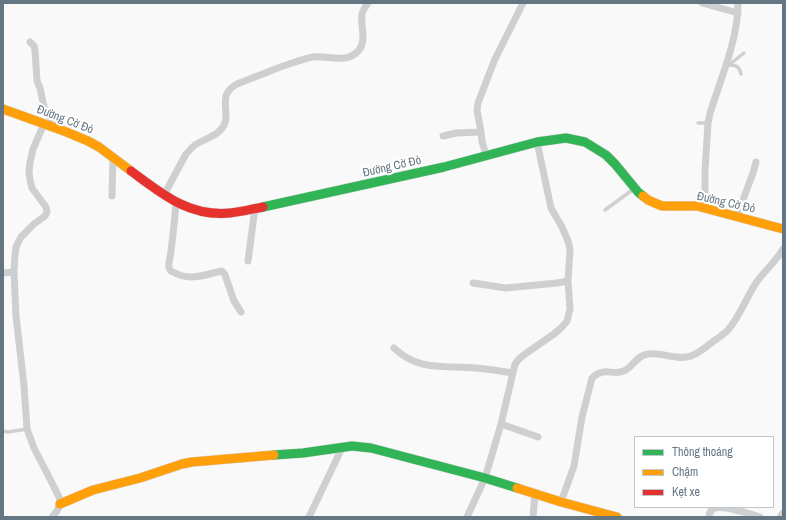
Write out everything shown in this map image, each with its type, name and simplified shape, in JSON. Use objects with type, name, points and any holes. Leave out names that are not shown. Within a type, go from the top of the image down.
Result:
[{"type":"main road","name":"Đường Cờ Đỏ","points":[[3,110],[57,128],[88,141],[99,147],[164,195],[176,202],[208,213],[230,213],[287,202],[444,167],[537,142],[566,138],[585,142],[606,155],[635,188],[648,200],[662,206],[697,206],[783,229]]},
{"type":"main road","points":[[60,504],[93,490],[140,478],[192,462],[303,453],[352,446],[371,448],[485,478],[561,502],[618,517]]},
{"type":"street","points":[[164,195],[190,149],[214,136],[225,123],[225,98],[226,93],[231,87],[300,60],[314,57],[341,59],[348,58],[356,54],[363,40],[362,15],[363,10],[368,3]]},
{"type":"street","points":[[486,155],[477,110],[478,102],[495,59],[522,3]]},
{"type":"street","points":[[702,3],[738,13]]},
{"type":"street","points":[[705,208],[705,172],[708,123],[710,113],[727,65],[734,38],[738,3]]},
{"type":"street","points":[[30,42],[35,50],[37,81],[44,107],[57,128]]},
{"type":"street","points":[[44,124],[33,149],[29,171],[32,188],[46,208],[47,212],[45,216],[34,224],[21,237],[16,247],[14,272],[16,316],[27,429],[34,448],[59,497],[60,504],[52,517]]},
{"type":"street","points":[[443,136],[456,133],[481,132]]},
{"type":"street","points":[[467,517],[485,478],[501,424],[515,364],[519,359],[562,327],[566,321],[570,309],[568,281],[570,249],[562,226],[551,208],[537,142]]},
{"type":"street","points":[[112,196],[113,157]]},
{"type":"street","points":[[737,216],[756,162]]},
{"type":"street","points":[[176,202],[174,233],[168,266],[172,272],[189,277],[203,276],[220,271],[223,272],[226,275],[234,301],[241,312]]},
{"type":"street","points":[[248,261],[255,208]]},
{"type":"street","points":[[561,502],[574,466],[582,417],[592,378],[602,372],[619,373],[624,371],[639,358],[648,354],[688,357],[698,353],[728,330],[757,282],[776,260],[783,249]]},
{"type":"street","points":[[3,273],[14,272]]},
{"type":"street","points":[[473,283],[506,288],[568,281]]},
{"type":"street","points":[[394,348],[410,360],[427,365],[514,372]]},
{"type":"street","points":[[501,424],[538,437]]},
{"type":"street","points":[[308,517],[342,448]]},
{"type":"street","points":[[533,517],[535,493]]},
{"type":"street","points":[[709,517],[713,509],[716,508]]},
{"type":"street","points":[[725,508],[760,517]]},
{"type":"street","points":[[780,517],[783,513]]},
{"type":"lane","points":[[727,65],[744,53]]},
{"type":"lane","points":[[727,65],[738,67],[741,74]]},
{"type":"lane","points":[[698,123],[708,123]]},
{"type":"lane","points":[[605,210],[635,188]]},
{"type":"lane","points":[[3,431],[8,432],[27,429]]},
{"type":"traffic: fast","points":[[263,207],[444,167],[537,142],[566,138],[585,142],[606,155],[643,196]]},
{"type":"traffic: fast","points":[[274,455],[303,453],[352,446],[371,448],[517,488]]},
{"type":"traffic: slow","points":[[3,109],[88,141],[99,147],[131,171]]},
{"type":"traffic: slow","points":[[643,196],[648,200],[662,206],[697,206],[783,229]]},
{"type":"traffic: slow","points":[[60,504],[93,490],[140,478],[182,464],[274,455]]},
{"type":"traffic: slow","points":[[517,488],[617,517]]},
{"type":"traffic: jam","points":[[131,171],[154,188],[189,208],[215,213],[230,213],[263,207]]}]
